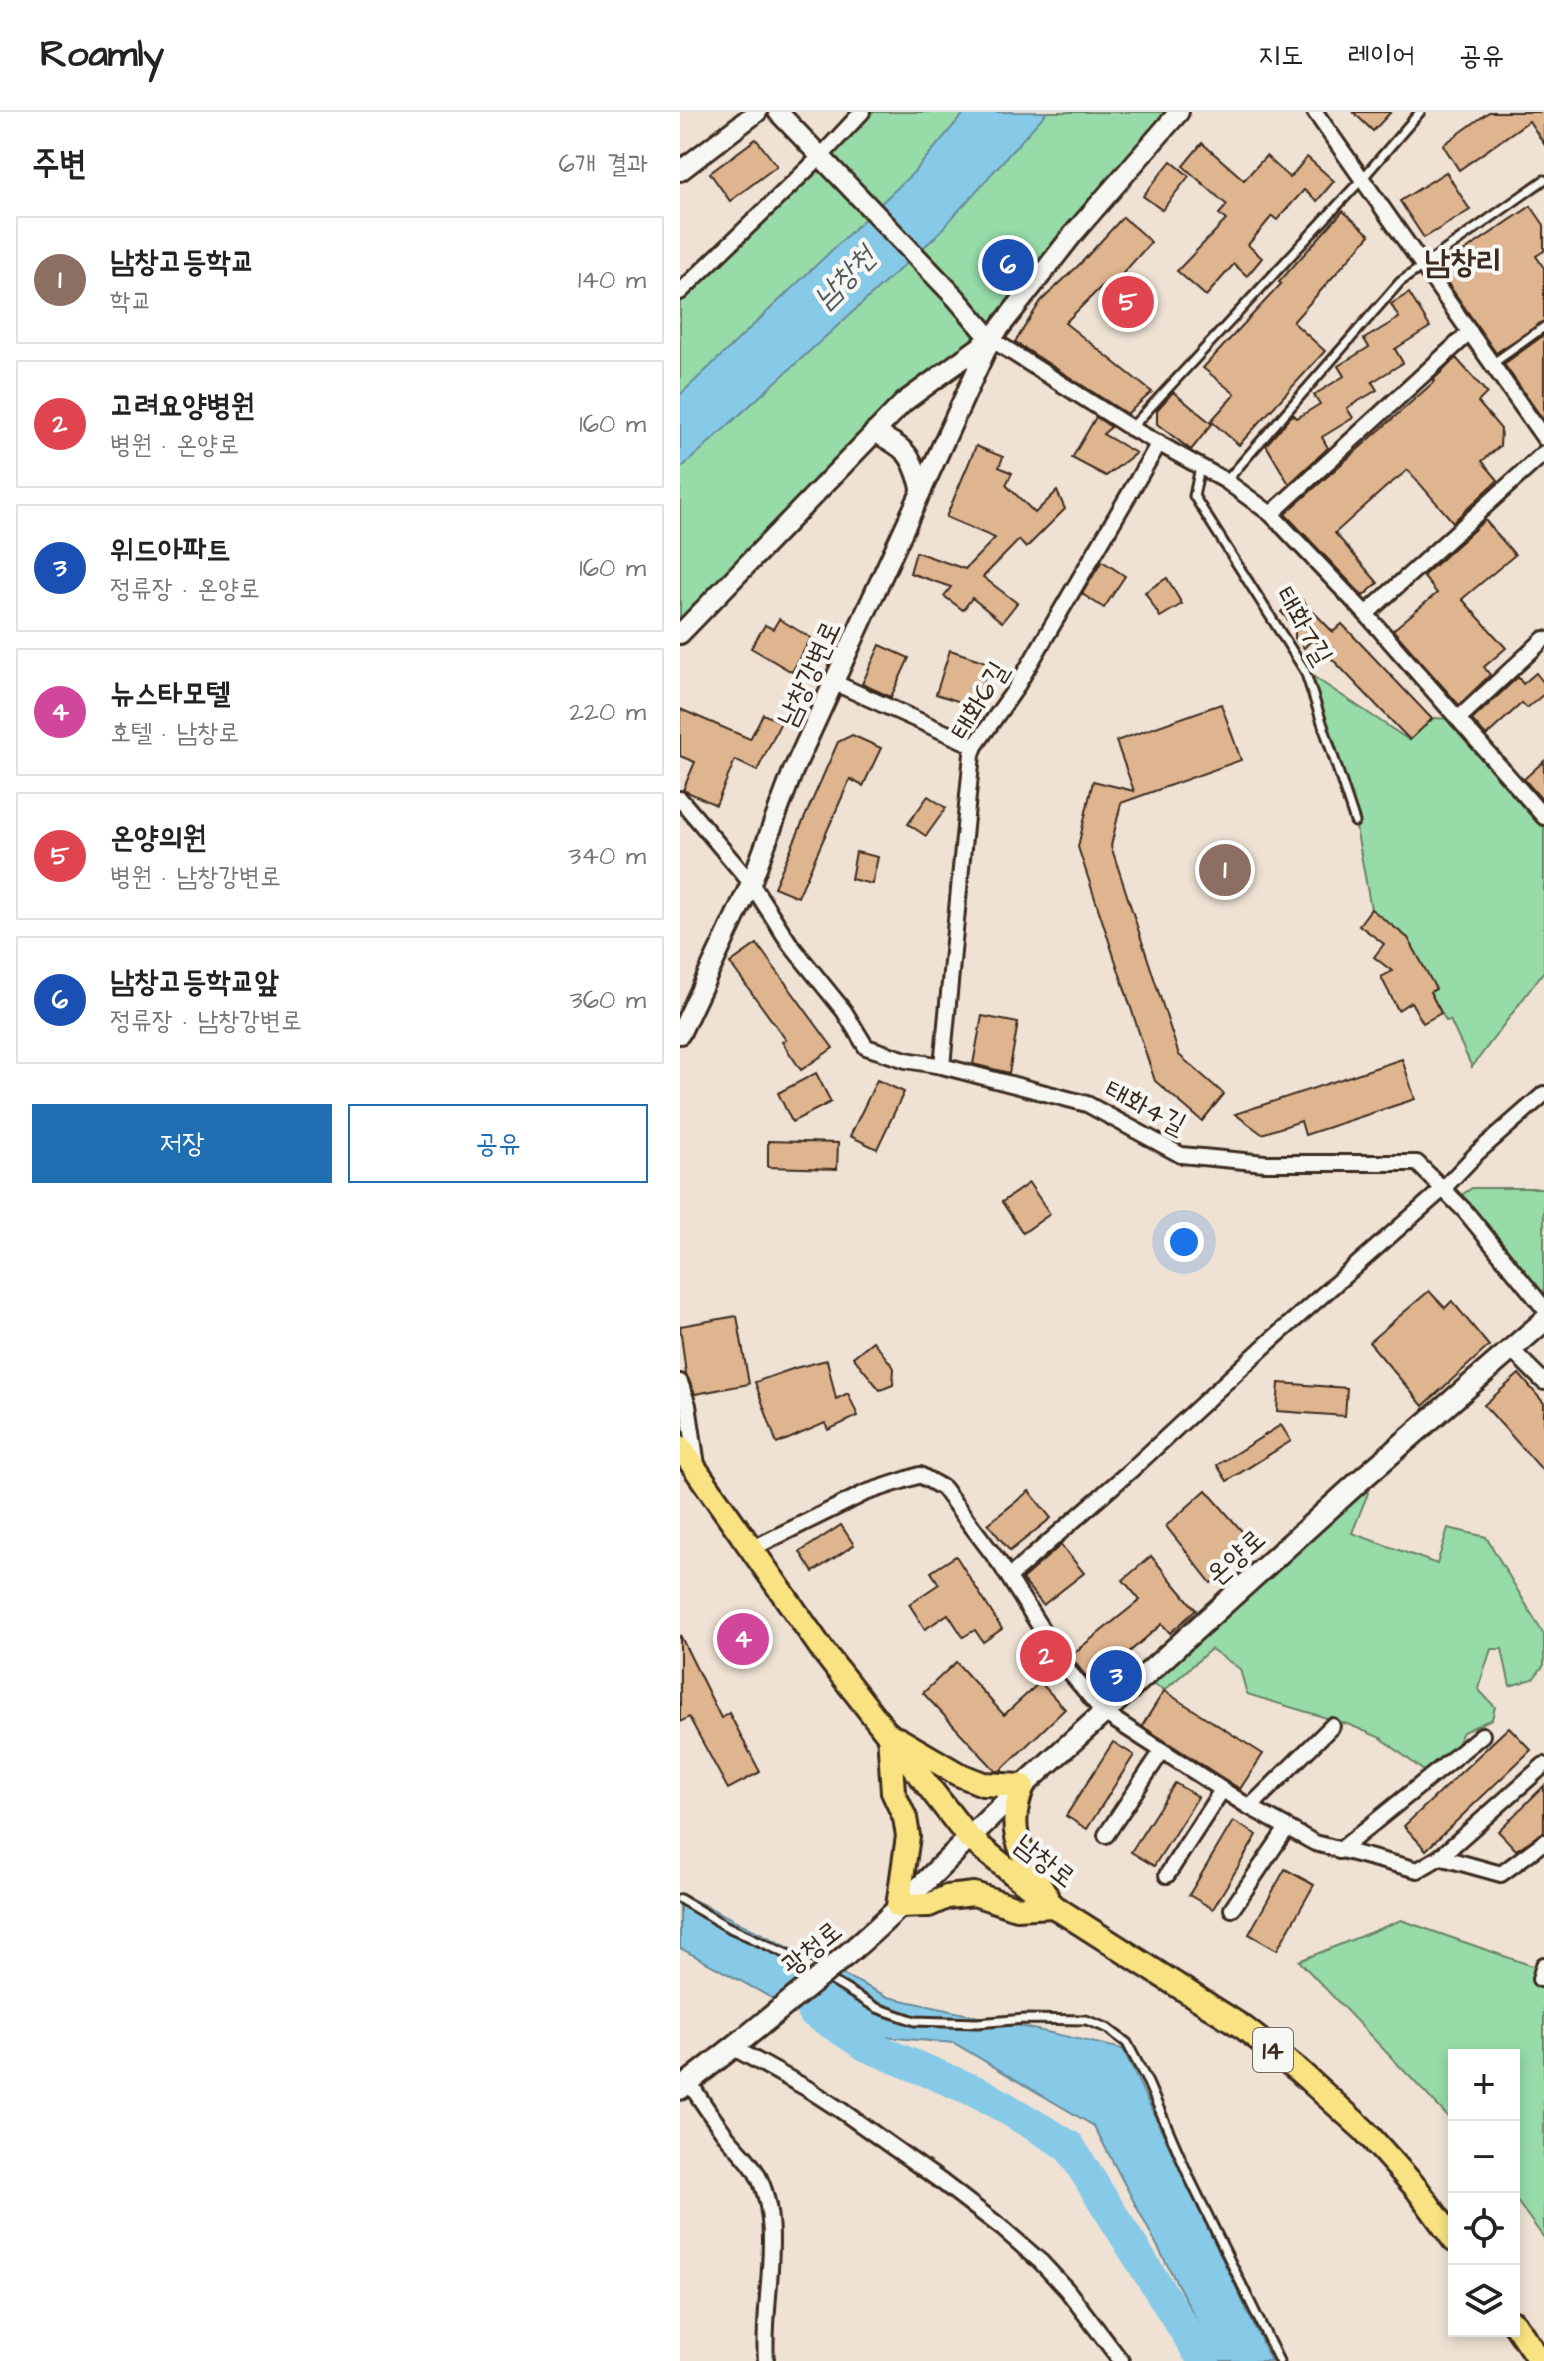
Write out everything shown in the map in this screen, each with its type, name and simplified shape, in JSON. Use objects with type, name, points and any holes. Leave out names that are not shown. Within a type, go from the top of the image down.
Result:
[{"type":"main road","name":"온양로","points":[[968,1837],[1363,1478],[1544,1321]]},
{"type":"main road","name":"남창로","points":[[680,1447],[826,1655],[968,1837],[1053,1906],[1244,2028],[1298,2070],[1364,2130],[1417,2189],[1448,2232]]},
{"type":"main road","points":[[889,1734],[958,1774],[983,1784],[1023,1786],[1015,1806],[1015,1834],[1018,1846],[1053,1906],[1017,1908],[974,1894],[947,1897],[929,1905],[898,1906],[908,1836],[905,1818],[893,1792],[889,1734]]},
{"type":"main road","name":"광청로","points":[[684,2086],[863,1941],[968,1837]]},
{"type":"main road","points":[[1520,2332],[1540,2361]]},
{"type":"street","points":[[680,171],[757,112]]},
{"type":"street","points":[[778,112],[956,298],[991,339]]},
{"type":"street","points":[[680,292],[821,156],[862,112]]},
{"type":"street","name":"남창강변로","points":[[680,1034],[751,883],[793,771],[991,339],[1074,233],[1179,112]]},
{"type":"street","points":[[1315,112],[1544,438]]},
{"type":"street","points":[[1271,514],[1470,332]]},
{"type":"street","name":"남창강변로","points":[[680,634],[904,402],[991,339]]},
{"type":"street","name":"태화7길","points":[[991,339],[1131,428],[1226,481],[1271,514],[1366,614],[1544,817]]},
{"type":"street","points":[[874,432],[902,447],[915,465],[922,491]]},
{"type":"street","name":"태화6길","points":[[942,1066],[972,754],[1014,691],[1159,443]]},
{"type":"street","name":"태화7길","points":[[1366,614],[1544,453]]},
{"type":"street","points":[[1458,719],[1544,639]]},
{"type":"street","points":[[835,683],[975,746]]},
{"type":"street","name":"태화4길","points":[[680,799],[751,883],[782,933],[844,1011],[866,1047],[906,1060],[942,1066],[1087,1104],[1181,1155],[1265,1163],[1417,1163],[1465,1211],[1544,1308]]},
{"type":"street","points":[[1009,1577],[1443,1189],[1478,1152],[1544,1094]]},
{"type":"street","points":[[1511,1349],[1544,1382]]},
{"type":"street","points":[[680,1382],[688,1405],[699,1477]]},
{"type":"street","points":[[751,1549],[865,1493],[920,1475],[943,1488],[1009,1577],[1066,1668],[1104,1713],[1250,1807],[1315,1843],[1339,1851],[1418,1870],[1440,1857],[1544,1765]]},
{"type":"street","points":[[1250,1807],[1332,1726]]},
{"type":"street","points":[[1339,1851],[1482,1735]]},
{"type":"street","points":[[1106,1835],[1162,1751]]},
{"type":"street","points":[[1167,1875],[1222,1790]]},
{"type":"street","points":[[1232,1909],[1287,1828]]},
{"type":"street","points":[[1440,1857],[1501,1874],[1544,1842]]},
{"type":"street","points":[[739,2042],[842,2111],[1002,2228],[1067,2290],[1121,2361]]},
{"type":"street","points":[[684,2086],[755,2171],[767,2198],[771,2229],[764,2342],[766,2361]]},
{"type":"lane","points":[[1131,428],[1362,179],[1420,112]]},
{"type":"lane","points":[[1226,481],[1400,282],[1544,180]]},
{"type":"lane","points":[[1492,364],[1544,327]]},
{"type":"lane","name":"태화7길","points":[[1200,465],[1194,496],[1305,671],[1355,822]]},
{"type":"lane","points":[[680,1899],[726,1926],[789,1955],[877,2008],[915,2021],[1086,2020],[1117,2035],[1127,2043],[1148,2083],[1189,2177],[1279,2361]]},
{"type":"green space","points":[[861,112],[1179,112],[991,339],[904,402],[680,634],[680,293]]},
{"type":"green space","points":[[1305,671],[1409,740],[1432,718],[1458,719],[1544,815],[1544,971],[1472,1067],[1450,1020],[1446,1021],[1430,992],[1435,989],[1371,909],[1355,822]]},
{"type":"green space","points":[[1472,1188],[1544,1188],[1544,1308],[1454,1200]]},
{"type":"green space","points":[[1363,1478],[1368,1493],[1352,1533],[1437,1564],[1448,1528],[1486,1537],[1544,1635],[1544,1665],[1533,1679],[1510,1686],[1502,1649],[1491,1649],[1478,1689],[1495,1707],[1492,1719],[1463,1732],[1446,1766],[1429,1775],[1381,1738],[1350,1725],[1247,1694],[1240,1669],[1211,1649],[1165,1690],[1142,1680]]},
{"type":"green space","points":[[1401,1920],[1544,1970],[1544,2238],[1520,2205],[1520,2049],[1448,2049],[1448,2117],[1299,1961]]},
{"type":"water","name":"남창천","points":[[965,112],[1047,112],[935,237],[680,469],[680,395],[915,171]]},
{"type":"water","points":[[680,1893],[888,1997],[1123,2049],[1271,2361],[1218,2361],[1094,2126],[954,2043],[836,2033],[680,1948]]},
{"type":"building","points":[[1353,112],[1391,112],[1373,131]]},
{"type":"building","points":[[1489,112],[1544,112],[1544,144],[1529,121],[1459,170],[1443,145]]},
{"type":"building","points":[[756,139],[777,166],[730,201],[710,173]]},
{"type":"building","points":[[1202,143],[1244,180],[1266,156],[1290,178],[1307,157],[1334,181],[1317,201],[1304,190],[1277,220],[1272,216],[1248,245],[1262,258],[1247,276],[1234,264],[1206,296],[1177,271],[1226,220],[1219,214],[1227,205],[1183,166]]},
{"type":"building","points":[[1171,161],[1189,176],[1162,210],[1143,196]]},
{"type":"building","points":[[1446,172],[1470,210],[1424,238],[1400,201]]},
{"type":"building","points":[[1531,206],[1544,225],[1544,251],[1536,256],[1544,268],[1544,321],[1496,353],[1438,269]]},
{"type":"building","points":[[1343,211],[1370,235],[1293,322],[1325,351],[1239,445],[1211,421],[1235,394],[1203,368]]},
{"type":"building","points":[[1123,217],[1151,242],[1110,288],[1104,284],[1065,323],[1152,392],[1127,414],[1015,342],[1041,301]]},
{"type":"building","points":[[1409,293],[1430,327],[1395,349],[1403,363],[1372,382],[1377,390],[1347,408],[1353,418],[1322,437],[1328,448],[1289,484],[1266,445],[1293,414],[1297,418],[1320,404],[1314,395],[1344,376],[1338,366],[1369,347],[1364,339],[1399,318],[1391,304]]},
{"type":"building","points":[[1544,335],[1544,421],[1504,364]]},
{"type":"building","points":[[1456,358],[1487,393],[1478,402],[1501,429],[1500,446],[1482,461],[1498,480],[1453,522],[1408,470],[1386,487],[1335,533],[1378,583],[1363,596],[1285,514],[1435,381]]},
{"type":"building","points":[[1173,392],[1212,424],[1191,450],[1157,424],[1157,410]]},
{"type":"building","points":[[1096,417],[1111,427],[1103,434],[1136,453],[1106,476],[1072,458]]},
{"type":"building","points":[[976,446],[1003,457],[999,467],[1012,473],[1006,485],[1035,513],[1057,491],[1065,509],[1026,548],[1019,540],[983,577],[1017,603],[1002,622],[972,598],[963,610],[944,596],[951,587],[910,573],[916,552],[965,569],[995,538],[946,517]]},
{"type":"building","points":[[1485,520],[1515,555],[1462,599],[1506,648],[1484,667],[1490,675],[1459,705],[1393,630],[1437,593],[1423,576]]},
{"type":"building","points":[[1102,561],[1125,576],[1104,608],[1082,594]]},
{"type":"building","points":[[1167,578],[1182,604],[1160,617],[1145,592]]},
{"type":"building","points":[[1297,595],[1333,632],[1342,624],[1432,719],[1410,740],[1313,639],[1304,648],[1295,638],[1295,627],[1281,612]]},
{"type":"building","points":[[779,619],[811,638],[792,672],[751,648],[765,625],[773,629]]},
{"type":"building","points":[[880,645],[909,658],[891,697],[862,684]]},
{"type":"building","points":[[950,650],[989,663],[976,707],[936,694]]},
{"type":"building","points":[[1536,673],[1544,683],[1544,694],[1527,708],[1522,703],[1486,736],[1472,720],[1518,677],[1523,684]]},
{"type":"building","points":[[1221,704],[1241,760],[1121,803],[1111,846],[1179,1055],[1224,1094],[1202,1121],[1155,1081],[1078,847],[1093,781],[1134,791],[1116,741]]},
{"type":"building","points":[[680,709],[750,739],[763,714],[781,722],[757,771],[735,760],[716,805],[683,790],[695,762],[680,756]]},
{"type":"building","points":[[852,735],[881,748],[863,786],[850,779],[798,897],[774,887],[838,742]]},
{"type":"building","points":[[1544,761],[1544,802],[1524,779]]},
{"type":"building","points":[[928,796],[946,808],[926,836],[908,824]]},
{"type":"building","points":[[856,852],[878,857],[872,884],[851,879]]},
{"type":"building","points":[[1371,909],[1408,938],[1436,989],[1430,992],[1441,1013],[1423,1023],[1411,1002],[1398,1010],[1381,977],[1392,971],[1374,957],[1384,944],[1359,925]]},
{"type":"building","points":[[757,944],[833,1048],[801,1070],[782,1042],[786,1040],[730,963]]},
{"type":"building","points":[[982,1016],[1018,1023],[1009,1073],[973,1064]]},
{"type":"building","points":[[1402,1059],[1415,1099],[1305,1135],[1301,1121],[1262,1134],[1235,1114]]},
{"type":"building","points":[[816,1073],[831,1102],[792,1122],[778,1093]]},
{"type":"building","points":[[877,1080],[904,1092],[877,1149],[850,1136]]},
{"type":"building","points":[[768,1141],[838,1143],[837,1169],[768,1167]]},
{"type":"building","points":[[1029,1183],[1050,1214],[1023,1233],[1002,1202]]},
{"type":"building","points":[[1429,1291],[1445,1308],[1452,1301],[1489,1346],[1423,1406],[1369,1342]]},
{"type":"building","points":[[737,1316],[749,1384],[695,1394],[686,1374],[680,1326]]},
{"type":"building","points":[[873,1341],[894,1368],[893,1385],[880,1390],[853,1357]]},
{"type":"building","points":[[827,1360],[836,1399],[848,1393],[858,1416],[828,1430],[825,1423],[777,1444],[755,1382]]},
{"type":"building","points":[[1519,1374],[1544,1403],[1544,1472],[1484,1405]]},
{"type":"building","points":[[1279,1383],[1347,1388],[1345,1416],[1277,1411]]},
{"type":"building","points":[[1281,1425],[1291,1441],[1227,1481],[1217,1465]]},
{"type":"building","points":[[1206,1490],[1254,1545],[1211,1583],[1166,1526]]},
{"type":"building","points":[[1029,1491],[1051,1518],[1010,1551],[988,1524]]},
{"type":"building","points":[[841,1525],[854,1545],[813,1572],[800,1552]]},
{"type":"building","points":[[1061,1545],[1084,1573],[1043,1605],[1022,1579]]},
{"type":"building","points":[[956,1556],[1002,1629],[983,1642],[975,1630],[963,1637],[948,1614],[925,1629],[909,1604],[939,1584],[931,1572]]},
{"type":"building","points":[[1151,1556],[1196,1610],[1170,1633],[1162,1624],[1092,1684],[1070,1656],[1140,1600],[1123,1580]]},
{"type":"building","points":[[680,1635],[721,1718],[729,1713],[760,1772],[728,1789],[689,1717],[680,1722]]},
{"type":"building","points":[[956,1662],[1004,1715],[1040,1682],[1065,1709],[1000,1771],[996,1771],[923,1693]]},
{"type":"building","points":[[1164,1691],[1263,1754],[1240,1789],[1142,1726]]},
{"type":"building","points":[[1509,1727],[1531,1750],[1426,1850],[1404,1826]]},
{"type":"building","points":[[1113,1742],[1134,1755],[1087,1829],[1066,1816]]},
{"type":"building","points":[[1175,1783],[1198,1797],[1154,1866],[1131,1852]]},
{"type":"building","points":[[1544,1786],[1544,1832],[1516,1850],[1498,1831]]},
{"type":"building","points":[[1233,1821],[1257,1835],[1213,1909],[1189,1895]]},
{"type":"building","points":[[1285,1869],[1314,1885],[1277,1950],[1249,1934]]},
{"type":"waterway","points":[[812,2011],[867,2046],[982,2094],[1069,2146],[1204,2361]]},
{"type":"place","name":"남창고등학교앞","points":[[1008,265]]},
{"type":"place","name":"온양의원","points":[[1128,302]]},
{"type":"place","name":"남창고등학교","points":[[1225,870]]},
{"type":"place","name":"뉴스타모텔","points":[[743,1639]]},
{"type":"place","name":"고려요양병원","points":[[1046,1656]]},
{"type":"place","name":"위드아파트","points":[[1116,1676]]},
{"type":"district","name":"남창리","points":[[1463,261]]}]
